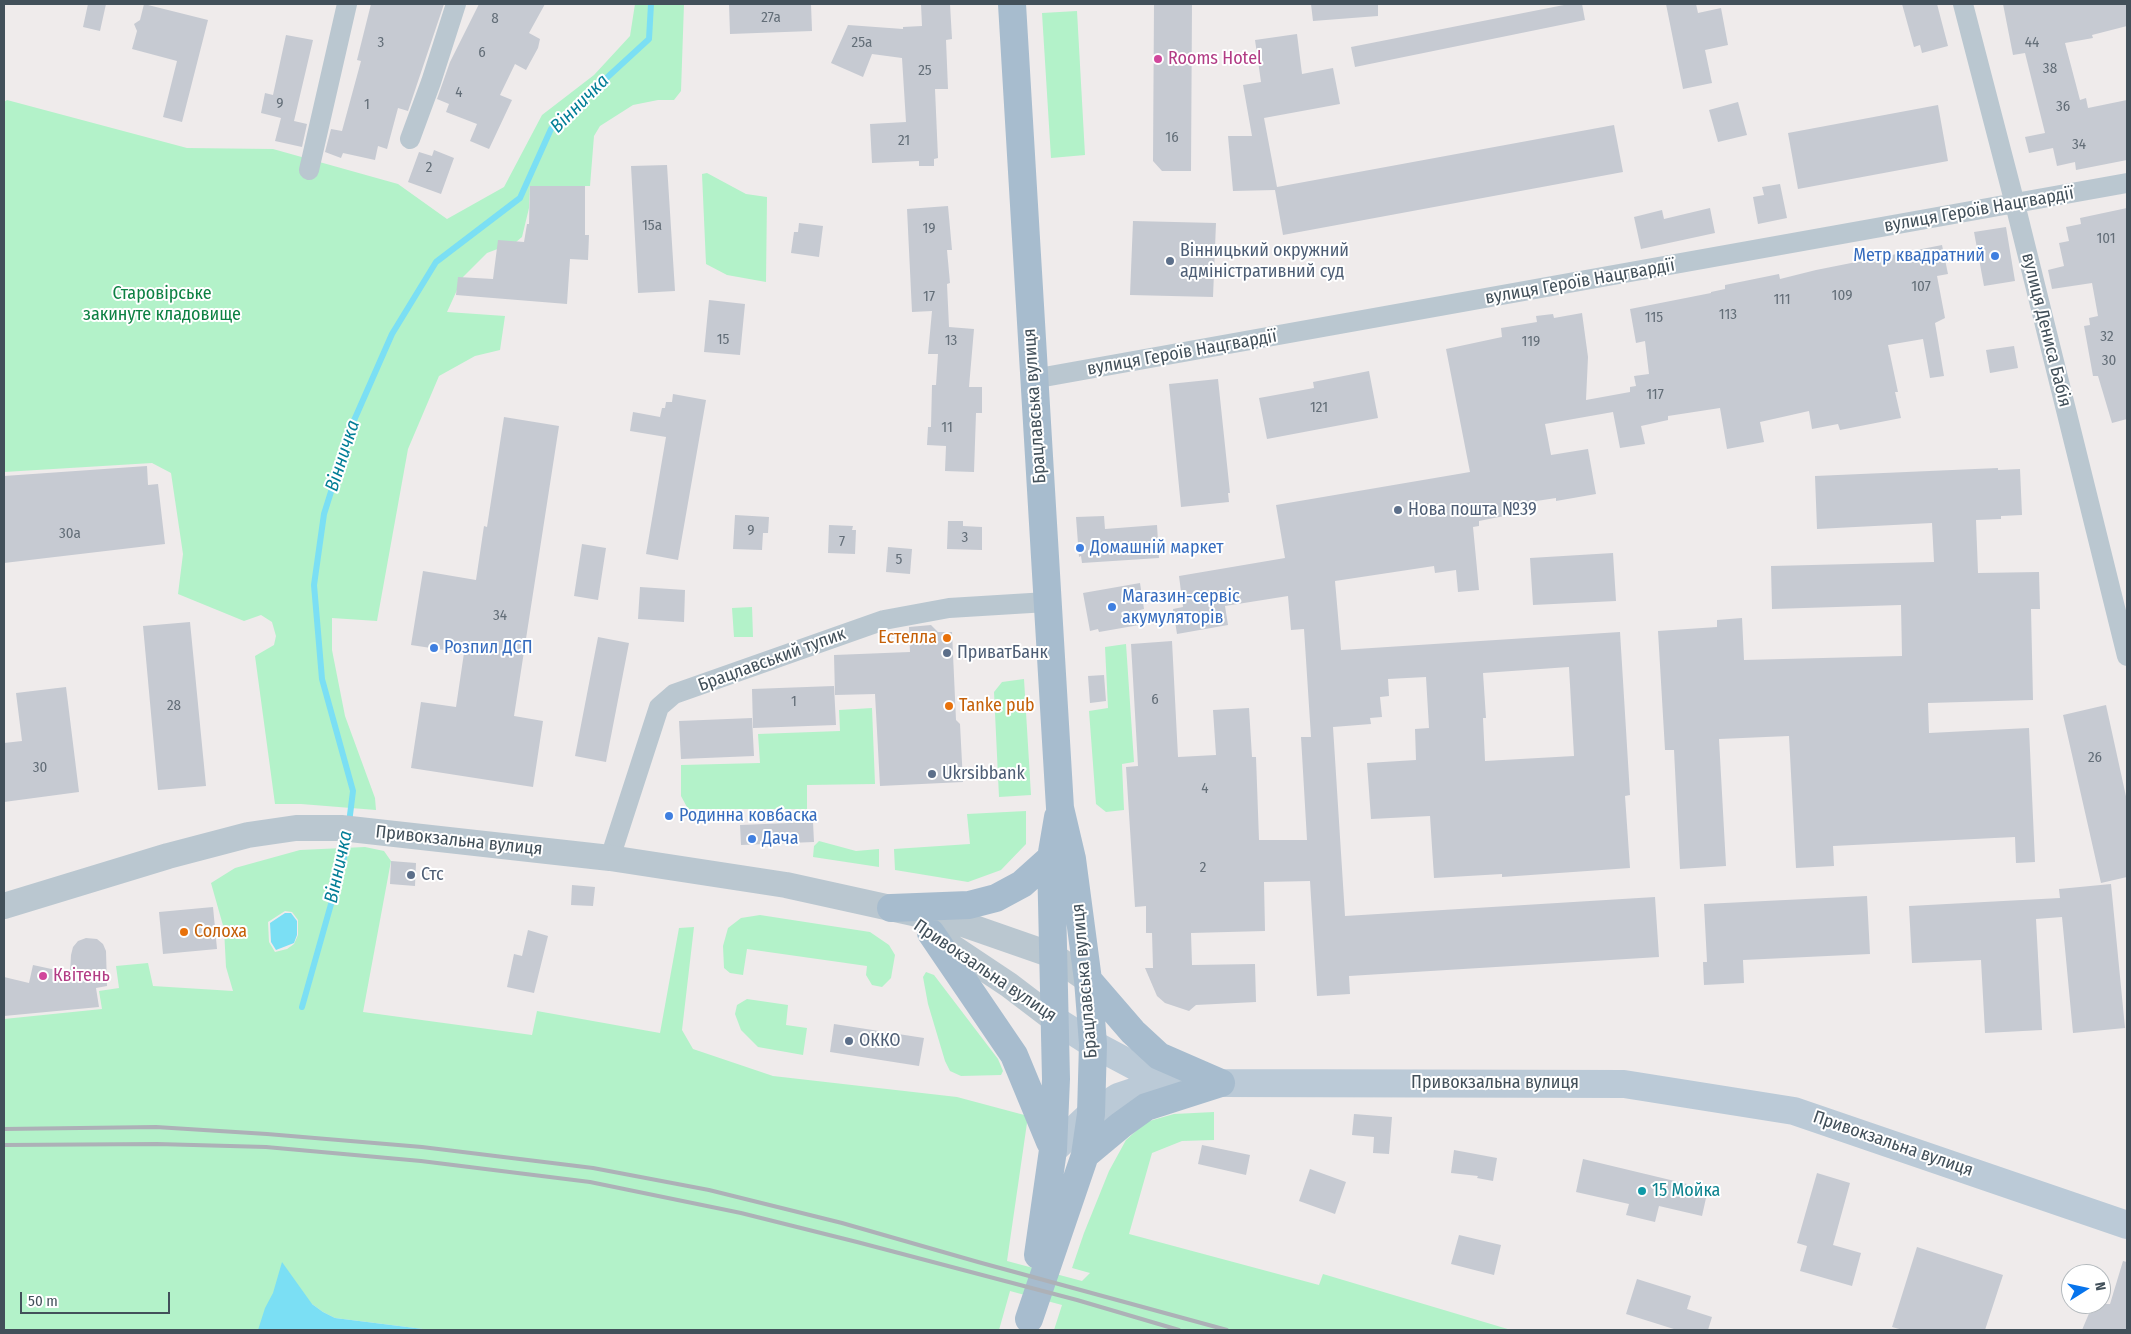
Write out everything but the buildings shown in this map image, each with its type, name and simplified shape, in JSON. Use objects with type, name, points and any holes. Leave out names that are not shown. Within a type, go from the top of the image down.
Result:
[{"type":"main road","name":"Брацлавська вулиця","points":[[1012,4],[1060,808],[1072,859],[1088,980],[1093,1044],[1091,1114],[1085,1155],[1027,1325]]},
{"type":"main road","name":"Брацлавська вулиця","points":[[1027,1325],[1053,1150],[1056,1079],[1051,858],[1060,808]]},
{"type":"main road","points":[[891,908],[969,905],[996,898],[1022,884],[1051,858]]},
{"type":"main road","points":[[932,934],[1014,1055],[1053,1150],[1091,1114],[1118,1097],[1142,1089],[1221,1083]]},
{"type":"main road","points":[[1088,980],[1127,1026],[1159,1056],[1221,1083]]},
{"type":"main road","name":"Привокзальна вулиця","points":[[1055,1020],[1093,1044],[1142,1070],[1221,1083],[1624,1084],[1794,1111],[2127,1225]]},
{"type":"main road","points":[[1085,1155],[1146,1107],[1221,1083]]},
{"type":"street","points":[[309,170],[347,4]]},
{"type":"street","points":[[410,139],[456,4]]},
{"type":"street","name":"вулиця Дениса Бабія","points":[[1963,4],[2015,204],[2127,656]]},
{"type":"street","name":"вулиця Героїв Нацгвардії","points":[[1034,380],[2127,183]]},
{"type":"street","name":"Брацлавський тупик","points":[[610,858],[659,707],[674,694],[884,620],[949,608],[1047,602]]},
{"type":"street","name":"Привокзальна вулиця","points":[[4,906],[168,856],[248,835],[296,828],[348,829],[610,858],[786,885],[962,924],[1052,955],[1088,980]]},
{"type":"street","name":"Привокзальна вулиця","points":[[891,908],[1009,985],[1055,1020]]},
{"type":"green space","name":"Старовірське закинуте кладовище","points":[[635,4],[684,4],[681,91],[674,100],[658,100],[633,105],[600,126],[594,136],[590,186],[530,186],[529,208],[522,237],[516,242],[487,253],[463,277],[447,312],[505,316],[500,350],[475,356],[439,376],[408,449],[377,621],[332,618],[332,650],[345,716],[375,798],[376,810],[301,804],[275,804],[255,656],[274,645],[276,636],[272,622],[261,615],[244,621],[178,594],[183,554],[171,473],[152,463],[4,472],[4,102],[7,100],[187,148],[273,149],[398,184],[447,219],[504,187],[542,115],[594,75],[630,36]]},
{"type":"green space","points":[[1077,11],[1085,155],[1051,158],[1042,13]]},
{"type":"green space","points":[[707,173],[746,194],[767,197],[766,282],[727,275],[706,264],[702,174]]},
{"type":"green space","points":[[752,607],[753,637],[734,637],[732,608]]},
{"type":"green space","points":[[1126,644],[1134,762],[1122,764],[1124,810],[1106,812],[1096,804],[1089,711],[1108,708],[1105,647]]},
{"type":"green space","points":[[1024,679],[1031,795],[999,797],[994,692],[1002,682]]},
{"type":"green space","points":[[872,708],[875,784],[807,785],[807,809],[688,809],[681,796],[681,765],[760,763],[758,734],[840,731],[839,710]]},
{"type":"green space","points":[[1026,811],[1026,844],[1001,870],[968,882],[895,870],[894,849],[970,844],[967,814]]},
{"type":"green space","points":[[819,841],[856,851],[879,849],[879,867],[813,857],[814,846]]},
{"type":"green space","points":[[365,847],[384,851],[391,861],[363,1012],[532,1035],[537,1011],[660,1033],[679,928],[694,927],[682,1030],[693,1049],[773,1076],[957,1097],[1028,1116],[1007,1261],[1082,1281],[1090,1273],[1072,1268],[1109,1171],[1126,1140],[1146,1122],[1174,1114],[1214,1112],[1214,1140],[1182,1141],[1152,1153],[1129,1234],[1319,1285],[1323,1274],[1511,1330],[1054,1330],[1062,1305],[1010,1291],[999,1330],[431,1330],[335,1318],[312,1304],[295,1330],[4,1330],[4,1019],[102,1009],[99,991],[119,988],[116,966],[148,963],[153,986],[233,991],[226,967],[224,929],[211,883],[235,868],[300,850]],"holes":[[[285,911],[292,912],[298,920],[298,935],[294,944],[287,949],[275,952],[269,942],[268,922]]]},
{"type":"green space","points":[[760,915],[870,932],[889,945],[895,955],[891,978],[882,987],[872,985],[866,975],[867,966],[747,949],[743,975],[730,973],[724,968],[723,946],[728,928],[741,918]]},
{"type":"green space","points":[[926,972],[934,975],[998,1059],[1003,1071],[1001,1075],[961,1076],[950,1071],[945,1061],[928,1004],[923,977]]},
{"type":"green space","points":[[747,999],[788,1005],[786,1025],[807,1028],[803,1055],[758,1047],[741,1030],[735,1014],[737,1005]]},
{"type":"water","points":[[285,913],[291,913],[297,921],[297,935],[294,943],[276,950],[271,942],[270,923]]},
{"type":"water","points":[[282,1262],[312,1304],[335,1318],[431,1330],[258,1330],[265,1308],[273,1293]]},
{"type":"waterway","name":"Вінничка","points":[[349,823],[353,791],[322,679],[314,585],[324,514],[352,425],[392,334],[436,262],[520,198],[551,129],[649,39],[651,4]]},
{"type":"waterway","name":"Вінничка","points":[[302,1007],[344,858],[347,833]]},
{"type":"railway","points":[[4,1129],[156,1127],[267,1134],[422,1147],[593,1168],[709,1190],[842,1223],[1227,1330]]},
{"type":"railway","points":[[4,1145],[157,1144],[266,1147],[421,1161],[590,1182],[741,1213],[857,1242],[1077,1300],[1179,1330]]},
{"type":"place","name":"Rooms Hotel","points":[[1158,59]]},
{"type":"place","name":"Метр квадратний","points":[[1995,256]]},
{"type":"place","name":"Вінницький окружний адміністративний суд","points":[[1170,261]]},
{"type":"place","name":"Нова пошта №39","points":[[1398,510]]},
{"type":"place","name":"Домашній маркет","points":[[1080,548]]},
{"type":"place","name":"Магазин-сервіс акумуляторів","points":[[1112,607]]},
{"type":"place","name":"Естелла","points":[[947,638]]},
{"type":"place","name":"Розпил ДСП","points":[[434,648]]},
{"type":"place","name":"ПриватБанк","points":[[947,653]]},
{"type":"place","name":"Tanke pub","points":[[949,706]]},
{"type":"place","name":"Ukrsibbank","points":[[932,774]]},
{"type":"place","name":"Родинна ковбаска","points":[[669,816]]},
{"type":"place","name":"Дача","points":[[752,839]]},
{"type":"place","name":"Стс","points":[[411,875]]},
{"type":"place","name":"Солоха","points":[[184,932]]},
{"type":"place","name":"Квітень","points":[[43,976]]},
{"type":"place","name":"ОККО","points":[[849,1041]]},
{"type":"place","name":"15 Мойка","points":[[1642,1191]]}]
